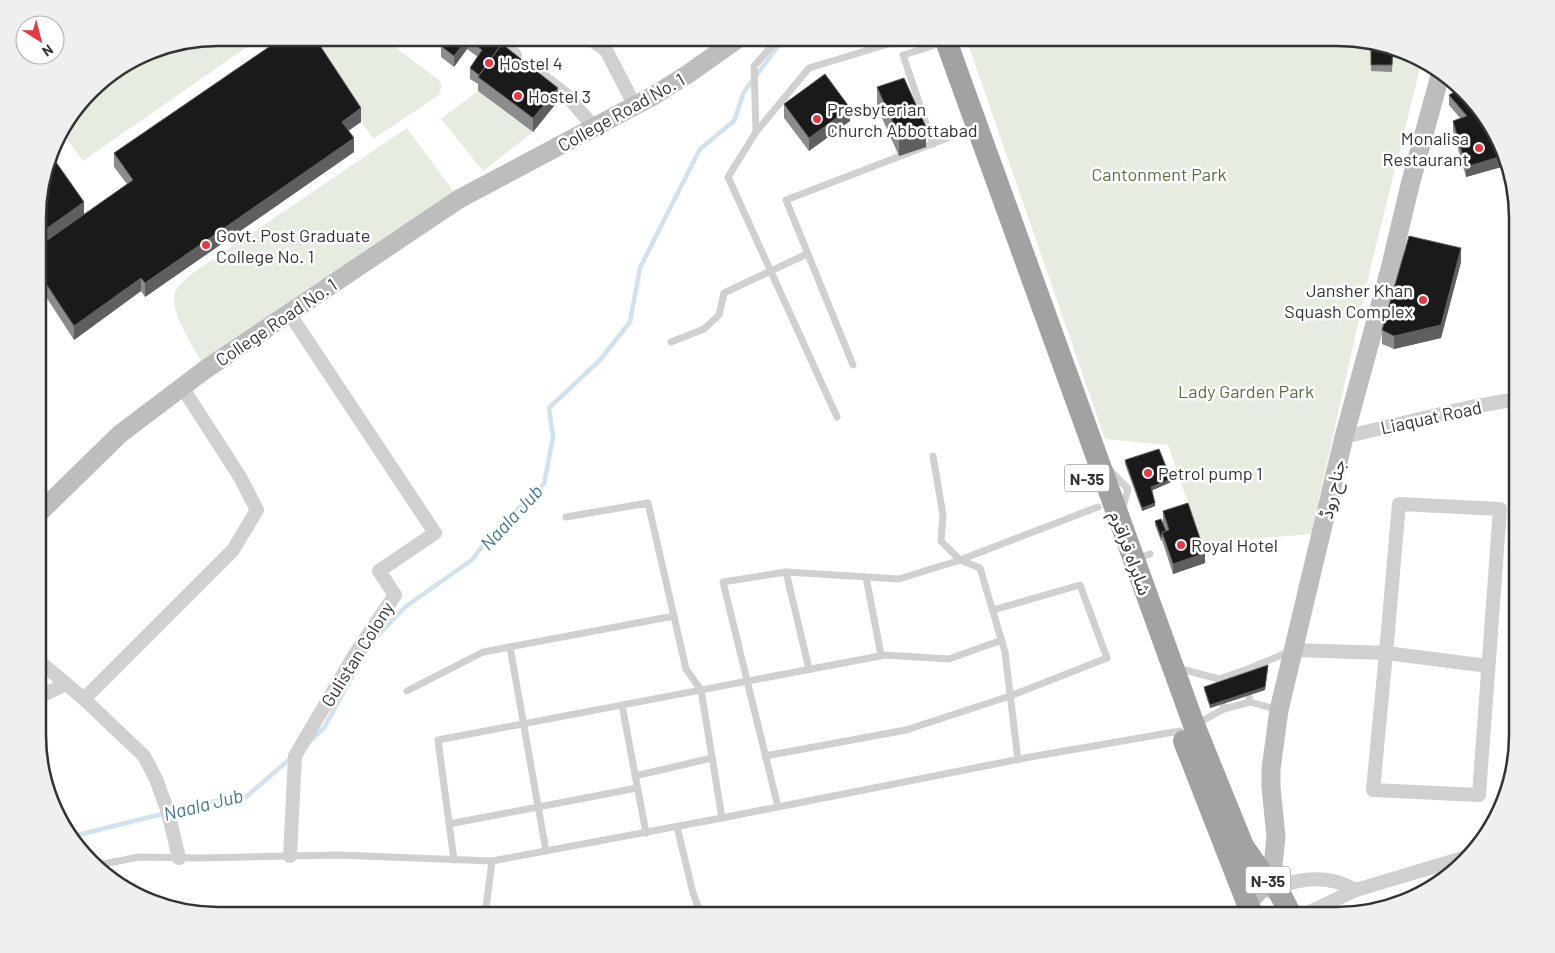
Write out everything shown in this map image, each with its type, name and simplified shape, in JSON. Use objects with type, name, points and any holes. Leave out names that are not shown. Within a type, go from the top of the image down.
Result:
[{"type":"highway","name":"شاہراہ قراقرم","points":[[938,46],[963,132],[1098,507],[1187,728],[1248,906]]},
{"type":"highway","name":"شاہراہ قراقرم","points":[[938,46],[1119,520],[1142,557],[1187,728],[1243,846],[1272,884],[1286,906]]},
{"type":"main road","name":"College Road No. 1","points":[[46,506],[120,434],[182,387],[289,314],[459,200],[635,106],[688,74],[728,46]]},
{"type":"main road","name":"جناح روڈ","points":[[1252,906],[1272,884],[1276,852],[1271,769],[1279,710],[1344,437],[1439,80]]},
{"type":"street","points":[[503,46],[566,95],[595,128]]},
{"type":"street","points":[[600,46],[606,50],[635,106]]},
{"type":"street","name":"Gulistan Colony","points":[[289,314],[435,533],[379,571],[395,595],[355,654],[295,756],[290,856]]},
{"type":"street","points":[[84,699],[233,550],[257,510],[240,477],[182,387]]},
{"type":"street","name":"Liaquat Road","points":[[1344,437],[1466,408],[1508,401]]},
{"type":"street","points":[[1399,504],[1500,509],[1479,795],[1373,790],[1386,653],[1399,504]]},
{"type":"street","points":[[1294,650],[1386,653],[1488,666]]},
{"type":"street","points":[[46,667],[84,699],[144,756],[156,779],[168,812],[179,858]]},
{"type":"street","points":[[46,694],[66,684]]},
{"type":"street","points":[[1322,906],[1356,890],[1453,861]]},
{"type":"street","points":[[1272,884],[1317,879],[1337,882],[1356,890]]},
{"type":"lane","points":[[756,132],[754,66],[771,46]]},
{"type":"lane","points":[[837,418],[728,177],[756,132],[809,68],[882,46]]},
{"type":"lane","points":[[923,46],[903,55],[934,144]]},
{"type":"lane","points":[[853,365],[786,200],[963,132]]},
{"type":"lane","points":[[671,342],[704,329],[719,315],[724,293],[807,254]]},
{"type":"lane","points":[[933,456],[943,515],[941,540],[960,560],[980,568],[1002,640],[1018,760]]},
{"type":"lane","points":[[566,517],[648,504],[686,669],[701,690],[722,818]]},
{"type":"lane","points":[[778,807],[723,582],[786,572],[899,579],[960,560],[1098,507]]},
{"type":"lane","points":[[786,572],[809,669]]},
{"type":"lane","points":[[866,577],[881,655]]},
{"type":"lane","points":[[765,756],[906,730],[1010,696],[1107,658],[1080,585],[993,610]]},
{"type":"lane","points":[[407,691],[483,652],[674,616]]},
{"type":"lane","points":[[454,860],[438,740],[881,655],[949,659],[1002,640]]},
{"type":"lane","points":[[510,647],[525,723],[546,851]]},
{"type":"lane","points":[[1172,666],[1219,681],[1248,672],[1294,650]]},
{"type":"lane","points":[[106,864],[139,857],[338,855],[492,861],[1187,728],[1224,707],[1250,700],[1279,710]]},
{"type":"lane","points":[[622,705],[646,832]]},
{"type":"lane","points":[[635,776],[712,758]]},
{"type":"lane","points":[[449,824],[637,788]]},
{"type":"lane","points":[[677,827],[698,907]]},
{"type":"lane","points":[[486,907],[492,861]]},
{"type":"green space","points":[[218,46],[248,46],[83,161],[66,138],[69,132],[82,114],[105,89],[132,69],[174,52]]},
{"type":"green space","points":[[323,46],[394,46],[439,80],[442,85],[439,95],[373,139],[317,55]]},
{"type":"green space","name":"Cantonment Park","points":[[969,46],[1337,46],[1381,52],[1403,59],[1420,68],[1371,266],[1311,534],[1202,543],[1168,445],[1105,439]]},
{"type":"green space","points":[[478,91],[533,132],[483,171],[441,119]]},
{"type":"green space","points":[[407,128],[453,191],[201,361],[182,327],[175,308],[175,292],[179,286],[197,270]]},
{"type":"building","points":[[270,46],[320,46],[361,108],[342,122],[354,138],[145,283],[141,278],[74,326],[46,284],[46,241],[133,180],[114,153]]},
{"type":"building","points":[[441,46],[461,46],[454,56]]},
{"type":"building","points":[[477,46],[500,46],[479,75],[470,68],[482,50]]},
{"type":"building","name":"Hostel 3","points":[[501,46],[505,46],[558,88],[533,118],[478,77]]},
{"type":"building","points":[[1371,50],[1393,56],[1392,65],[1371,65]]},
{"type":"building","name":"Presbyterian Church Abbottabad","points":[[825,74],[850,108],[809,138],[784,104]]},
{"type":"building","points":[[904,78],[926,127],[899,136],[877,87]]},
{"type":"building","points":[[1454,92],[1466,105],[1480,123],[1498,157],[1466,167],[1453,121],[1467,116],[1449,95]]},
{"type":"building","points":[[56,161],[84,202],[46,229],[48,196]]},
{"type":"building","name":"Jansher Khan Squash Complex","points":[[1409,236],[1461,248],[1441,325],[1394,336],[1382,330]]},
{"type":"building","name":"Petrol pump 1","points":[[1159,449],[1171,479],[1151,487],[1155,503],[1142,508],[1125,460]]},
{"type":"building","name":"Royal Hotel","points":[[1188,503],[1205,553],[1173,564],[1162,532],[1169,530],[1163,511]]},
{"type":"building","points":[[1161,519],[1166,531],[1162,532],[1162,537],[1155,521]]},
{"type":"building","points":[[1268,665],[1265,687],[1210,705],[1204,687]]},
{"type":"waterway","name":"Naala Jub","points":[[310,741],[324,728],[369,645],[405,607],[473,559],[488,538],[544,484],[553,437],[549,408],[600,360],[630,322],[640,268],[700,149],[734,121],[744,92],[778,46]]},
{"type":"waterway","name":"Naala Jub","points":[[79,835],[210,802],[246,797],[291,758]]},
{"type":"place","name":"Hostel 4","points":[[489,63]]},
{"type":"place","name":"Hostel 3","points":[[518,96]]},
{"type":"place","name":"Presbyterian Church Abbottabad","points":[[817,119]]},
{"type":"place","name":"Monalisa Restaurant","points":[[1479,148]]},
{"type":"place","name":"Govt. Post Graduate College No. 1","points":[[206,245]]},
{"type":"place","name":"Jansher Khan Squash Complex","points":[[1423,300]]},
{"type":"place","name":"Petrol pump 1","points":[[1148,473]]},
{"type":"place","name":"Royal Hotel","points":[[1181,545]]},
{"type":"park label","name":"Lady Garden Park","points":[[1246,391]]}]
